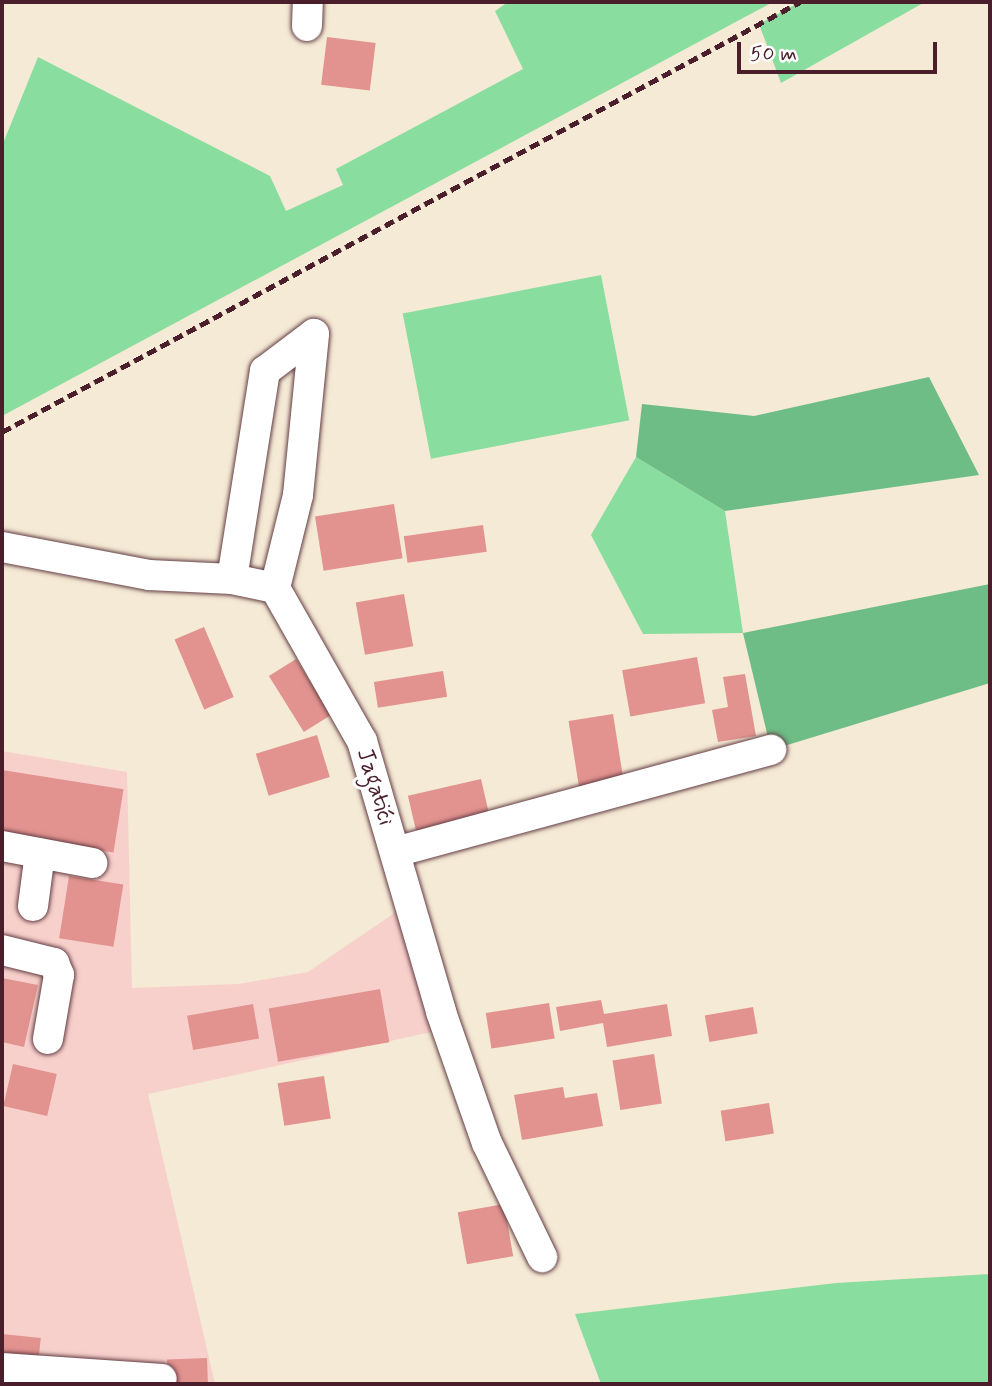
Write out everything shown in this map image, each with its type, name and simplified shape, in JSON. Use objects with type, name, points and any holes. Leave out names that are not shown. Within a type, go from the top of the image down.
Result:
[{"type":"street","points":[[2,547],[149,575],[232,579],[275,588],[299,495],[314,334],[265,371],[232,579]]},
{"type":"street","name":"Jagatići","points":[[275,588],[362,741],[441,1012],[487,1143],[542,1257]]},
{"type":"street","points":[[395,852],[771,750]]},
{"type":"street","points":[[2,846],[92,863]]},
{"type":"street","points":[[33,906],[40,853]]},
{"type":"street","points":[[2,950],[54,963],[59,975],[48,1040]]},
{"type":"street","points":[[2,1368],[162,1379]]},
{"type":"shaded area","points":[[2,751],[127,772],[132,988],[238,984],[308,972],[396,912],[436,1031],[148,1094],[215,1384],[2,1384]]},
{"type":"green space","points":[[508,2],[773,2],[2,416],[2,146],[38,57],[270,176],[286,211],[343,185],[336,169],[523,69],[495,11]]},
{"type":"green space","points":[[800,2],[925,2],[781,83],[759,24]]},
{"type":"green space","points":[[601,275],[629,420],[431,459],[403,314]]},
{"type":"green space","points":[[929,377],[979,475],[725,511],[636,457],[642,404],[754,416]]},
{"type":"green space","points":[[636,457],[725,511],[743,633],[643,634],[591,535]]},
{"type":"green space","points":[[990,584],[990,683],[771,750],[743,633]]},
{"type":"green space","points":[[990,1274],[990,1384],[601,1384],[575,1314],[836,1283]]},
{"type":"building","points":[[327,37],[376,43],[370,91],[321,85]]},
{"type":"building","points":[[394,504],[403,558],[324,571],[315,517]]},
{"type":"building","points":[[483,525],[487,552],[408,563],[404,536]]},
{"type":"building","points":[[404,594],[413,646],[365,655],[356,603]]},
{"type":"building","points":[[204,627],[234,697],[204,709],[175,640]]},
{"type":"building","points":[[697,657],[705,703],[630,716],[622,670]]},
{"type":"building","points":[[296,659],[331,715],[304,732],[269,676]]},
{"type":"building","points":[[443,671],[447,697],[378,708],[374,682]]},
{"type":"building","points":[[745,674],[756,736],[718,742],[712,710],[728,707],[723,677]]},
{"type":"building","points":[[613,714],[623,780],[579,787],[569,721]]},
{"type":"building","points":[[317,735],[330,777],[269,796],[256,754]]},
{"type":"building","points":[[2,770],[123,789],[113,852],[2,835]]},
{"type":"building","points":[[481,779],[490,817],[417,834],[408,796]]},
{"type":"building","points":[[69,876],[123,885],[113,947],[59,938]]},
{"type":"building","points":[[2,978],[38,985],[24,1047],[2,1042]]},
{"type":"building","points":[[380,989],[389,1042],[278,1062],[269,1009]]},
{"type":"building","points":[[601,1000],[604,1014],[667,1004],[672,1036],[607,1047],[603,1023],[560,1031],[556,1007]]},
{"type":"building","points":[[549,1003],[555,1039],[491,1049],[486,1013]]},
{"type":"building","points":[[253,1004],[259,1038],[193,1050],[187,1016]]},
{"type":"building","points":[[753,1007],[758,1034],[709,1042],[705,1016]]},
{"type":"building","points":[[654,1054],[662,1103],[620,1110],[613,1061]]},
{"type":"building","points":[[13,1064],[57,1074],[47,1116],[3,1106]]},
{"type":"building","points":[[324,1076],[331,1118],[284,1126],[278,1083]]},
{"type":"building","points":[[563,1087],[565,1098],[597,1093],[603,1126],[522,1140],[514,1095]]},
{"type":"building","points":[[769,1103],[774,1134],[725,1141],[721,1111]]},
{"type":"building","points":[[504,1204],[513,1256],[467,1264],[458,1212]]},
{"type":"building","points":[[2,1334],[41,1338],[38,1366],[2,1362]]},
{"type":"building","points":[[207,1358],[208,1384],[168,1384],[167,1359]]},
{"type":"railway","points":[[2,432],[800,2]]}]
